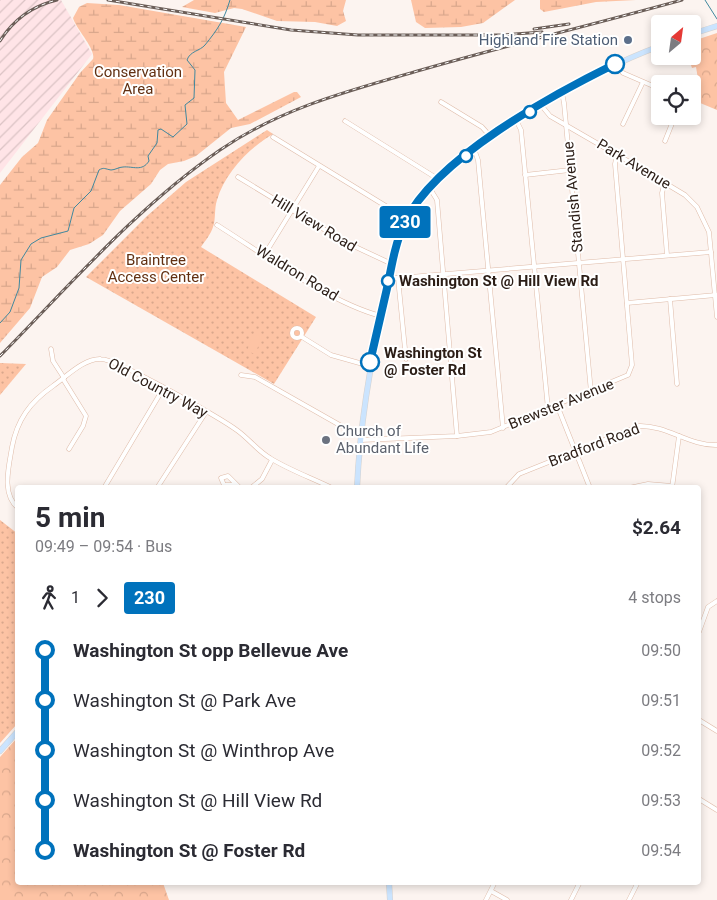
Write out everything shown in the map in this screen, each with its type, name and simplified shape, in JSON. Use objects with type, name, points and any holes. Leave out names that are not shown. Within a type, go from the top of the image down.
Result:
[{"type":"main road","points":[[701,31],[717,26]]},
{"type":"main road","points":[[357,485],[370,366],[392,264],[407,218],[429,187],[491,137],[541,105],[615,64],[651,50]]},
{"type":"main road","points":[[0,750],[15,734]]},
{"type":"main road","points":[[388,885],[390,900]]},
{"type":"street","points":[[615,64],[622,72],[651,85]]},
{"type":"street","points":[[623,124],[643,82]]},
{"type":"street","name":"Standish Avenue","points":[[562,93],[591,392]]},
{"type":"street","points":[[441,102],[482,127],[491,137]]},
{"type":"street","name":"Park Avenue","points":[[541,105],[548,114],[665,182],[688,197],[697,206],[706,222],[710,238],[717,317]]},
{"type":"street","points":[[516,120],[521,130],[548,409]]},
{"type":"street","points":[[345,121],[438,179]]},
{"type":"street","points":[[665,141],[671,125]]},
{"type":"street","points":[[273,137],[407,218]]},
{"type":"street","points":[[474,149],[478,160],[503,428]]},
{"type":"street","name":"Brewster Avenue","points":[[361,437],[457,436],[487,433],[591,392],[624,378],[631,372],[615,166],[617,154]]},
{"type":"street","points":[[265,254],[320,166]]},
{"type":"street","points":[[525,175],[570,170]]},
{"type":"street","name":"Hill View Road","points":[[238,177],[348,244],[392,264]]},
{"type":"street","points":[[665,182],[662,191],[667,255]]},
{"type":"street","points":[[429,187],[437,200],[457,436]]},
{"type":"street","name":"Waldron Road","points":[[216,225],[339,298],[362,310],[380,316]]},
{"type":"street","points":[[389,277],[398,278],[711,252]]},
{"type":"street","points":[[398,278],[405,332],[406,359]]},
{"type":"street","points":[[626,303],[716,295]]},
{"type":"street","points":[[670,299],[677,384]]},
{"type":"street","points":[[302,337],[331,355],[370,366]]},
{"type":"street","points":[[51,349],[52,359],[86,416],[82,429],[69,449]]},
{"type":"street","name":"Old Country Way","points":[[15,505],[10,500],[7,490],[12,450],[16,430],[32,403],[90,361],[105,359],[164,389],[240,432],[272,460],[326,485]]},
{"type":"street","points":[[241,375],[258,378],[361,437]]},
{"type":"street","points":[[106,485],[164,389]]},
{"type":"street","points":[[557,406],[589,485]]},
{"type":"street","points":[[159,485],[206,412]]},
{"type":"street","name":"Bradford Road","points":[[509,485],[519,474],[639,426],[653,427],[706,444],[717,445]]},
{"type":"street","points":[[672,485],[680,436]]},
{"type":"street","points":[[255,485],[260,481],[272,460]]},
{"type":"street","points":[[643,485],[656,485]]},
{"type":"street","points":[[701,626],[708,607],[717,601]]},
{"type":"street","points":[[701,721],[717,731]]},
{"type":"street","points":[[701,800],[717,810]]},
{"type":"street","points":[[486,900],[494,885]]},
{"type":"street","points":[[571,900],[578,885]]},
{"type":"street","points":[[629,900],[636,885]]},
{"type":"street","points":[[491,891],[508,900]]},
{"type":"shaded area","points":[[0,0],[61,0],[92,54],[0,173]]},
{"type":"green space","points":[[194,0],[346,0],[343,11],[346,21],[337,26],[315,22],[277,21],[242,9],[234,8],[215,13],[182,7]]},
{"type":"green space","points":[[411,0],[515,0],[483,23],[461,27],[425,28],[416,22]]},
{"type":"green space","points":[[540,0],[636,0],[596,2],[544,12],[540,9]]},
{"type":"green space","name":"Conservation Area","points":[[87,3],[119,5],[246,27],[224,72],[226,103],[238,120],[294,92],[297,92],[301,97],[250,124],[231,128],[196,156],[184,161],[168,164],[160,170],[151,184],[120,211],[103,235],[89,244],[70,250],[57,267],[42,277],[30,308],[0,343],[0,185],[22,157],[38,143],[47,120],[80,73],[93,59],[92,50],[73,18],[79,7]]},
{"type":"green space","points":[[717,33],[717,110],[701,103],[701,75],[697,75],[696,67],[692,68],[691,65],[701,65],[701,38]]},
{"type":"green space","name":"Braintree Access Center","points":[[267,130],[273,134],[255,146],[239,162],[226,180],[217,200],[212,230],[201,247],[316,317],[274,384],[86,277],[147,216],[186,182]]},
{"type":"green space","points":[[253,334],[262,337],[255,354],[247,351]]},
{"type":"green space","points":[[0,363],[26,364],[0,395]]},
{"type":"green space","points":[[0,520],[15,532],[15,726],[0,743]]},
{"type":"green space","points":[[15,740],[15,885],[164,885],[169,900],[0,900],[0,757]]},
{"type":"waterway","points":[[0,323],[10,312],[19,288],[21,260],[31,244],[41,238],[68,231],[74,208],[91,191],[99,170],[103,168],[111,170],[122,167],[137,168],[143,166],[149,161],[148,156],[157,143],[158,130],[161,129],[173,137],[187,124],[185,105],[194,98],[195,70],[187,60],[188,57],[205,45],[214,34],[223,19],[230,0]]},
{"type":"waterway","points":[[705,0],[717,19]]},
{"type":"railway","points":[[0,41],[17,20],[31,10],[57,0]]},
{"type":"railway","points":[[108,0],[291,30],[358,35],[503,35],[542,32]]},
{"type":"railway","points":[[0,356],[105,248],[160,196],[190,172],[243,135],[317,102],[369,85],[682,0]]},
{"type":"railway","points":[[534,29],[569,24]]},
{"type":"bus line","name":"230","points":[[370,362],[399,237],[409,214],[422,195],[447,171],[491,137],[534,109],[615,64]]},
{"type":"place","name":"Highland Fire Station","points":[[628,40]]},
{"type":"place","name":"Washington St @ Hill View Rd","points":[[388,281]]},
{"type":"place","name":"Washington St @ Foster Rd","points":[[370,362]]},
{"type":"place","name":"Church of Abundant Life","points":[[326,440]]}]
